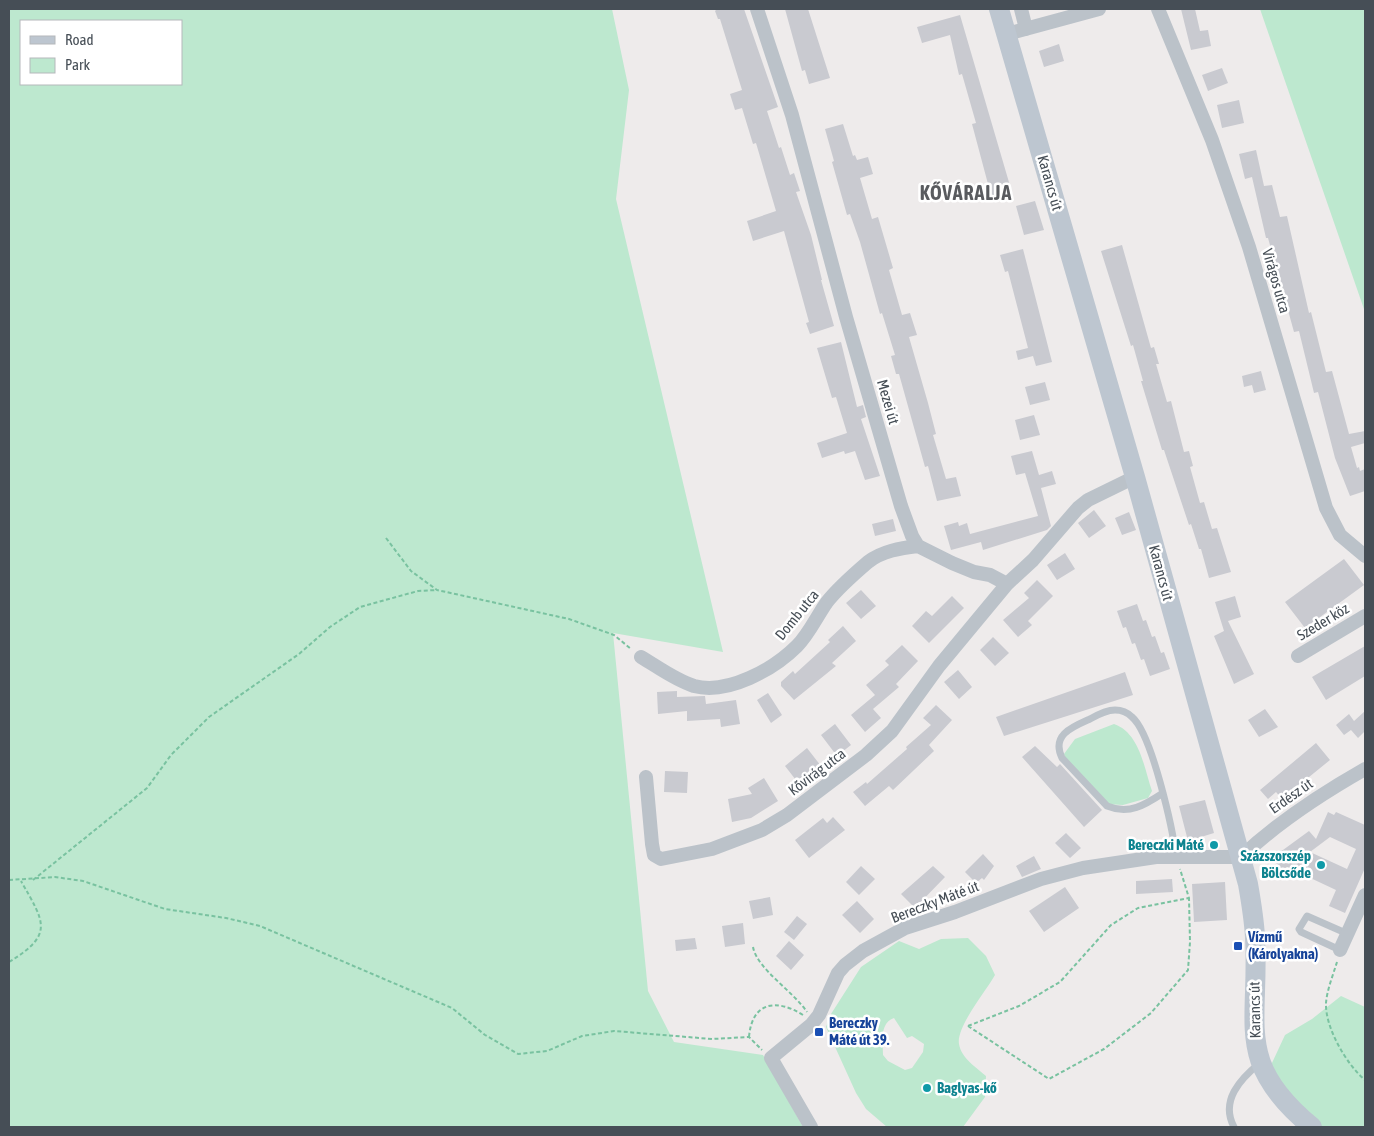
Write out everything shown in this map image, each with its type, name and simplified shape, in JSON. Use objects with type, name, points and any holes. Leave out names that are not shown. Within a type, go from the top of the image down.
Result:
[{"type":"main road","name":"Karancs út","points":[[999,9],[1016,31],[1135,477],[1248,884],[1255,937],[1253,1032],[1260,1063],[1279,1096],[1312,1127]]},
{"type":"street","name":"Mezei út","points":[[757,9],[792,115],[846,317],[901,506],[912,536],[918,546]]},
{"type":"street","name":"Karancs út","points":[[1016,31],[1021,9]]},
{"type":"street","points":[[1016,31],[1098,9]]},
{"type":"street","name":"Virágos utca","points":[[1158,9],[1212,140],[1249,247],[1326,508],[1340,535],[1365,556]]},
{"type":"street","points":[[918,546],[952,563],[974,572],[990,575],[1007,584],[1033,560],[1078,508],[1088,500],[1135,477]]},
{"type":"street","name":"Domb utca","points":[[641,657],[679,680],[696,686],[711,688],[741,682],[772,665],[798,645],[828,601],[870,561],[895,549],[918,546]]},
{"type":"street","name":"Kővirág utca","points":[[646,777],[652,844],[654,855],[657,857],[662,859],[712,849],[762,830],[827,785],[866,755],[892,731],[939,666],[1007,584]]},
{"type":"street","name":"Szeder köz","points":[[1298,656],[1365,616]]},
{"type":"street","name":"Erdész út","points":[[1241,857],[1263,836],[1321,795],[1365,769]]},
{"type":"street","name":"Bereczky Máté út","points":[[770,1058],[798,1038],[813,1022],[838,972],[845,965],[863,951],[904,928],[955,912],[1040,879],[1083,868],[1125,860],[1241,857]]},
{"type":"street","points":[[1340,950],[1365,895]]},
{"type":"street","points":[[770,1058],[811,1127]]},
{"type":"lane","points":[[1163,793],[1143,806],[1116,809],[1107,806],[1062,758],[1058,751],[1061,736],[1068,728],[1104,712],[1114,710],[1125,712],[1138,724],[1146,740],[1163,793],[1174,832],[1176,858]]},
{"type":"lane","points":[[1340,950],[1301,932],[1299,929],[1307,916],[1348,934]]},
{"type":"lane","points":[[1234,1127],[1230,1119],[1231,1099],[1239,1082],[1260,1063]]},
{"type":"path","points":[[386,538],[411,571],[437,590]]},
{"type":"path","points":[[33,880],[147,788],[171,755],[209,717],[299,654],[330,627],[360,607],[418,591],[437,590],[569,619],[601,629],[614,635],[641,657]]},
{"type":"path","points":[[1176,858],[1189,898],[1190,942],[1188,970],[1151,1013],[1104,1049],[1050,1079],[968,1026],[1019,1006],[1060,982],[1111,925],[1138,908],[1189,898]]},
{"type":"path","points":[[9,880],[21,881],[55,877],[83,881],[165,909],[226,918],[260,926],[452,1008],[485,1035],[518,1054],[547,1051],[582,1036],[614,1031],[712,1039],[749,1038],[770,1058]]},
{"type":"path","points":[[9,962],[29,950],[37,939],[42,926],[38,912],[21,881]]},
{"type":"path","points":[[753,947],[759,962],[788,989],[813,1022]]},
{"type":"path","points":[[1340,950],[1326,1004],[1341,1052],[1350,1066],[1365,1080]]},
{"type":"path","points":[[749,1038],[752,1020],[756,1013],[772,1005],[797,1011],[813,1022]]},
{"type":"green space","points":[[9,9],[612,9],[629,90],[616,199],[723,652],[613,633],[648,991],[674,1042],[763,1055],[803,1127],[9,1127]]},
{"type":"green space","points":[[1260,9],[1365,9],[1365,312]]},
{"type":"green space","points":[[1114,724],[1130,735],[1135,743],[1140,752],[1152,791],[1148,798],[1123,805],[1106,804],[1067,765],[1064,754],[1075,739]]},
{"type":"green space","points":[[968,938],[986,956],[995,975],[972,1009],[959,1037],[960,1049],[963,1054],[986,1076],[985,1097],[963,1127],[887,1127],[866,1109],[856,1093],[826,1027],[831,1014],[861,967],[899,941],[919,949],[941,939]],"holes":[[[894,1018],[907,1038],[912,1036],[924,1044],[923,1052],[912,1068],[905,1070],[888,1061],[883,1055],[883,1034],[886,1024]]]},
{"type":"green space","points":[[1341,996],[1365,1007],[1365,1127],[1312,1127],[1266,1076],[1285,1035],[1312,1019]]},
{"type":"building","points":[[717,9],[744,9],[778,107],[767,111],[790,175],[794,173],[800,191],[796,192],[811,235],[834,326],[810,334],[806,323],[809,322],[784,231],[753,241],[747,221],[776,211],[756,143],[753,144],[742,108],[735,110],[730,94],[742,90],[720,19],[718,19],[715,11]]},
{"type":"building","points":[[785,9],[808,9],[830,78],[809,84],[805,70],[802,71]]},
{"type":"building","points":[[1181,9],[1195,9],[1200,31],[1208,30],[1211,46],[1191,50]]},
{"type":"building","points":[[960,15],[1013,196],[990,202],[985,184],[988,184],[972,124],[976,123],[962,74],[959,75],[950,35],[922,43],[917,27]]},
{"type":"building","points":[[1059,44],[1064,61],[1044,67],[1039,51]]},
{"type":"building","points":[[1222,68],[1228,83],[1208,91],[1202,75]]},
{"type":"building","points":[[1239,100],[1244,123],[1222,128],[1217,105]]},
{"type":"building","points":[[843,124],[853,156],[855,155],[857,160],[868,157],[873,174],[860,178],[872,219],[878,217],[893,268],[889,270],[902,315],[910,313],[917,335],[909,337],[928,403],[936,434],[933,435],[946,479],[956,477],[961,496],[937,501],[928,466],[925,467],[899,374],[896,374],[891,356],[895,355],[882,313],[880,314],[860,242],[850,214],[847,215],[832,162],[834,161],[825,129]]},
{"type":"building","points":[[1256,150],[1264,186],[1272,185],[1280,217],[1287,216],[1309,313],[1311,312],[1326,372],[1332,371],[1349,434],[1365,431],[1365,443],[1351,447],[1357,468],[1359,467],[1360,471],[1365,469],[1365,491],[1350,496],[1335,458],[1318,392],[1314,393],[1299,331],[1294,332],[1268,238],[1266,238],[1252,177],[1245,179],[1239,154]]},
{"type":"building","points":[[1035,201],[1044,230],[1024,235],[1016,206]]},
{"type":"building","points":[[1122,245],[1151,348],[1154,347],[1159,364],[1156,364],[1167,402],[1171,401],[1184,452],[1189,451],[1193,466],[1190,467],[1200,503],[1204,502],[1212,529],[1217,528],[1231,572],[1209,578],[1201,549],[1199,549],[1191,524],[1189,525],[1164,450],[1162,450],[1141,381],[1143,381],[1133,345],[1131,346],[1101,251]]},
{"type":"building","points":[[1023,249],[1052,362],[1036,366],[1033,356],[1018,360],[1016,351],[1028,348],[1008,271],[1005,272],[1000,255]]},
{"type":"building","points":[[841,342],[857,407],[863,405],[866,417],[861,419],[880,476],[865,480],[855,451],[845,454],[844,451],[822,458],[817,443],[847,433],[836,397],[832,398],[817,348]]},
{"type":"building","points":[[1261,371],[1266,390],[1254,393],[1252,385],[1244,387],[1242,376]]},
{"type":"building","points":[[1045,382],[1050,400],[1030,405],[1025,387]]},
{"type":"building","points":[[1034,415],[1040,435],[1020,440],[1015,420]]},
{"type":"building","points":[[1032,451],[1039,475],[1052,471],[1056,484],[1041,488],[1051,526],[1047,530],[983,550],[981,542],[951,550],[944,526],[958,522],[959,526],[967,523],[970,534],[1038,516],[1025,473],[1016,475],[1011,456]]},
{"type":"building","points":[[1094,510],[1106,526],[1089,538],[1078,523]]},
{"type":"building","points":[[1129,512],[1136,530],[1122,535],[1115,518]]},
{"type":"building","points":[[893,519],[896,531],[875,536],[872,524]]},
{"type":"building","points":[[1065,553],[1075,569],[1057,580],[1047,565]]},
{"type":"building","points":[[1344,559],[1364,585],[1305,628],[1285,602]]},
{"type":"building","points":[[1037,580],[1053,596],[1028,621],[1032,625],[1018,637],[1003,620],[1029,598],[1024,593]]},
{"type":"building","points":[[861,590],[876,606],[861,619],[846,603]]},
{"type":"building","points":[[952,596],[964,608],[929,643],[912,626],[926,611],[932,616]]},
{"type":"building","points":[[1235,596],[1241,617],[1228,621],[1254,674],[1234,684],[1214,636],[1224,631],[1215,602]]},
{"type":"building","points":[[1137,604],[1143,621],[1146,620],[1152,637],[1155,636],[1161,653],[1164,652],[1170,669],[1150,676],[1144,659],[1141,660],[1135,643],[1132,644],[1126,627],[1123,628],[1117,611]]},
{"type":"building","points":[[843,626],[856,641],[832,663],[836,666],[794,700],[781,686],[781,682],[793,671],[795,674],[830,642],[828,640]]},
{"type":"building","points":[[993,637],[1009,653],[995,666],[980,650]]},
{"type":"building","points":[[902,645],[918,661],[896,684],[899,687],[873,709],[881,718],[865,732],[851,715],[875,695],[866,685],[889,665],[885,661]]},
{"type":"building","points":[[1365,646],[1365,676],[1326,700],[1312,677]]},
{"type":"building","points":[[958,670],[972,687],[959,699],[944,682]]},
{"type":"building","points":[[1125,672],[1133,695],[1004,736],[996,717]]},
{"type":"building","points":[[677,691],[677,697],[705,696],[706,704],[736,700],[740,724],[721,727],[720,719],[687,721],[687,711],[658,714],[657,692]]},
{"type":"building","points":[[768,693],[782,715],[771,723],[757,700]]},
{"type":"building","points":[[936,705],[952,720],[929,745],[934,751],[893,790],[889,786],[865,806],[853,792],[866,782],[867,784],[931,725],[923,718]]},
{"type":"building","points":[[1265,709],[1278,727],[1259,737],[1248,720]]},
{"type":"building","points":[[1365,711],[1365,731],[1358,738],[1351,730],[1344,735],[1336,725],[1349,714],[1354,721]]},
{"type":"building","points":[[835,724],[851,745],[837,756],[821,735]]},
{"type":"building","points":[[1316,743],[1330,760],[1282,799],[1276,792],[1268,799],[1260,790]]},
{"type":"building","points":[[1035,746],[1057,767],[1060,764],[1102,810],[1084,827],[1022,757]]},
{"type":"building","points":[[807,748],[821,766],[799,784],[785,766]]},
{"type":"building","points":[[665,771],[688,772],[687,793],[664,792]]},
{"type":"building","points":[[764,778],[778,801],[751,818],[732,822],[728,799],[752,794],[748,788]]},
{"type":"building","points":[[1205,800],[1214,833],[1188,841],[1179,806]]},
{"type":"building","name":"Százszorszép Bölcsőde","points":[[1328,812],[1334,815],[1336,812],[1365,825],[1365,868],[1345,913],[1329,906],[1336,890],[1287,867],[1283,871],[1272,858],[1309,831],[1316,839]],"holes":[[[1330,837],[1356,849],[1347,869],[1310,852]]]},
{"type":"building","points":[[833,817],[845,830],[809,858],[795,840],[823,818],[827,823]]},
{"type":"building","points":[[1066,833],[1081,848],[1070,858],[1055,843]]},
{"type":"building","points":[[983,854],[994,866],[984,880],[982,878],[976,883],[965,872]]},
{"type":"building","points":[[1034,856],[1041,869],[1022,877],[1016,866]]},
{"type":"building","points":[[861,866],[875,879],[859,895],[846,882]]},
{"type":"building","points":[[933,866],[945,877],[915,908],[901,894]]},
{"type":"building","points":[[1172,879],[1173,892],[1136,894],[1136,881]]},
{"type":"building","points":[[1225,882],[1227,920],[1194,922],[1192,884]]},
{"type":"building","points":[[1065,887],[1079,908],[1044,932],[1029,911]]},
{"type":"building","points":[[770,897],[773,915],[753,919],[749,901]]},
{"type":"building","points":[[857,901],[874,919],[860,933],[842,915]]},
{"type":"building","points":[[797,916],[807,924],[794,940],[784,932]]},
{"type":"building","points":[[743,923],[745,944],[725,947],[722,926]]},
{"type":"building","points":[[695,938],[697,949],[676,951],[675,940]]},
{"type":"building","points":[[789,941],[804,955],[791,970],[776,956]]},
{"type":"place","name":"Bereczki Máté","points":[[1214,845]]},
{"type":"place","name":"Százszorszép Bölcsőde","points":[[1321,865]]},
{"type":"place","name":"Vízmű (Károlyakna)","points":[[1238,946]]},
{"type":"place","name":"Bereczky Máté út 39.","points":[[819,1032]]},
{"type":"place","name":"Baglyas-kő","points":[[927,1088]]},
{"type":"district","name":"KŐVÁRALJA","points":[[966,193]]}]
